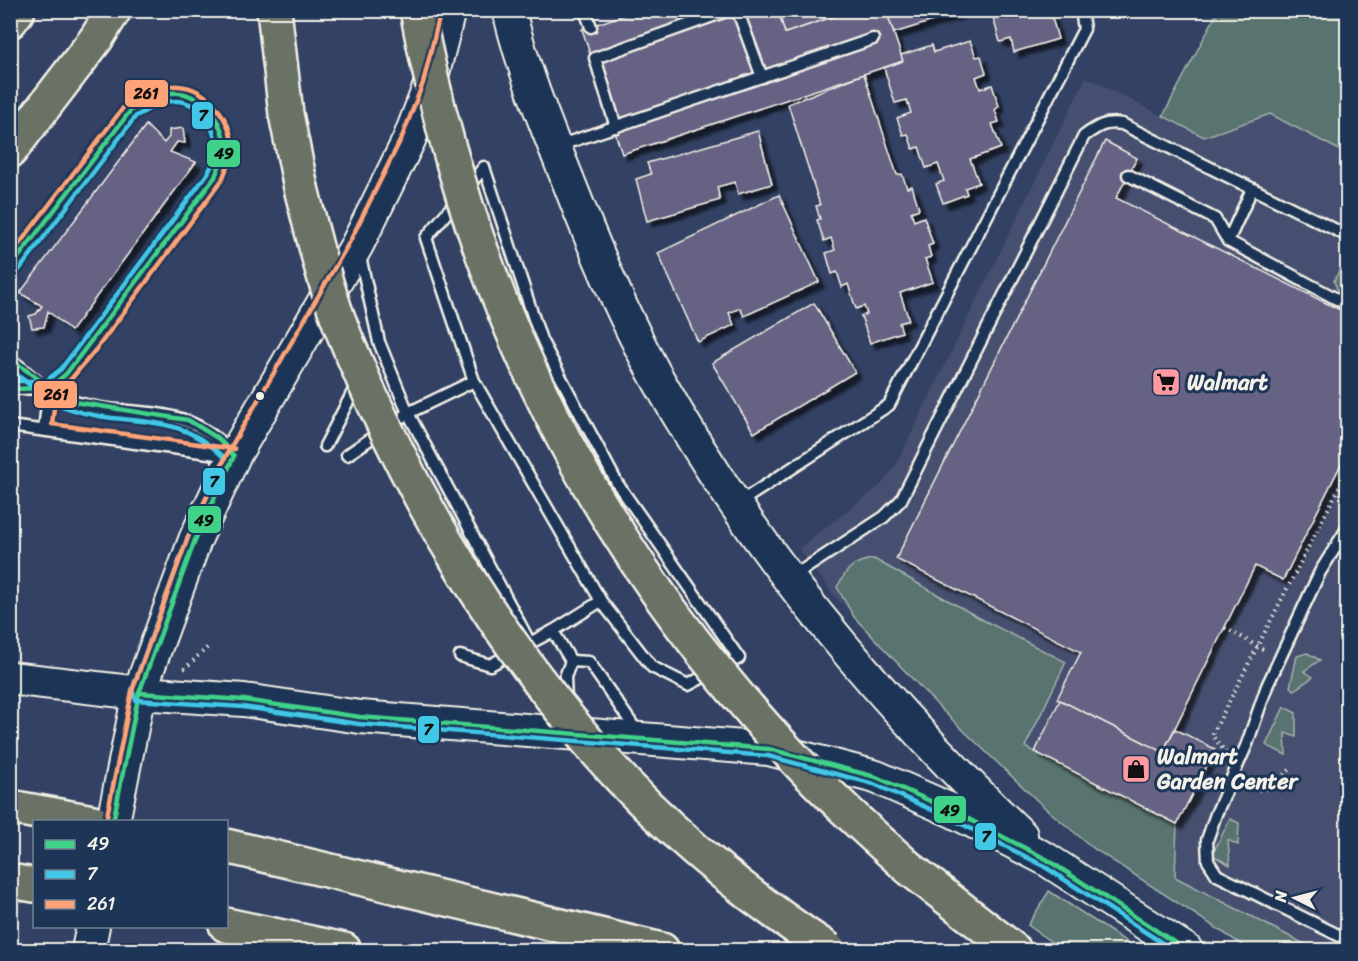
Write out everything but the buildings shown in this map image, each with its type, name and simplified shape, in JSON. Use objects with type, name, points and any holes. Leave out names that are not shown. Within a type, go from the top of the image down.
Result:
[{"type":"highway","points":[[10,151],[96,39],[114,10]]},
{"type":"highway","points":[[274,10],[286,114],[302,188],[320,259],[345,338],[441,535],[501,627],[562,711],[627,785],[710,861],[829,951]]},
{"type":"highway","points":[[417,10],[432,91],[459,189],[491,282],[528,369],[617,534],[670,611],[729,686],[792,757],[909,868],[1014,951]]},
{"type":"highway","points":[[10,807],[82,820]]},
{"type":"highway","points":[[228,846],[540,919],[662,951]]},
{"type":"highway","points":[[10,881],[33,885]]},
{"type":"highway","points":[[228,925],[344,951]]},
{"type":"main road","points":[[113,820],[139,693],[195,540],[234,456],[357,245],[409,140],[430,86],[449,10]]},
{"type":"main road","points":[[509,10],[555,147],[602,265],[656,375],[735,506],[789,578],[873,682],[966,783],[1046,859]]},
{"type":"main road","points":[[10,678],[139,693],[244,700],[360,717],[769,749],[876,777],[953,811],[1046,859],[1186,951]]},
{"type":"main road","points":[[88,951],[93,928]]},
{"type":"lane","points":[[585,10],[591,27]]},
{"type":"lane","points":[[735,506],[889,405],[1084,29],[1081,10]]},
{"type":"lane","points":[[616,127],[596,58],[727,11],[738,12],[762,77]]},
{"type":"lane","points":[[555,147],[873,39]]},
{"type":"lane","points":[[10,269],[130,110],[157,97],[179,93],[200,102],[219,122],[225,148],[215,177],[92,342],[66,374],[49,388],[10,389]]},
{"type":"lane","points":[[789,578],[884,517],[900,500],[1084,136],[1108,121],[1122,124],[1347,236]]},
{"type":"lane","points":[[484,167],[541,340],[617,483],[739,658],[688,685],[652,667],[601,600],[474,381],[426,238],[484,167]]},
{"type":"lane","points":[[1128,175],[1215,219],[1228,241],[1347,305]]},
{"type":"lane","points":[[1228,241],[1252,189]]},
{"type":"lane","points":[[357,245],[365,269],[376,347],[408,413],[530,643]]},
{"type":"lane","points":[[10,359],[68,401],[188,420],[219,439],[234,456]]},
{"type":"lane","points":[[325,446],[368,363]]},
{"type":"lane","points":[[347,456],[408,413],[474,381]]},
{"type":"lane","points":[[44,430],[49,388]]},
{"type":"lane","points":[[10,426],[234,456]]},
{"type":"lane","points":[[1347,527],[1320,572],[1280,659],[1207,840],[1208,861],[1217,875],[1347,940]]},
{"type":"lane","points":[[460,656],[490,665],[553,631],[601,600]]},
{"type":"lane","points":[[553,631],[571,661]]},
{"type":"lane","points":[[553,732],[566,701],[565,677],[571,661]]},
{"type":"lane","points":[[571,661],[589,662],[643,739]]},
{"type":"path","points":[[1226,753],[1212,735],[1347,470]]},
{"type":"path","points":[[1225,628],[1280,659]]},
{"type":"path","points":[[177,676],[209,646]]},
{"type":"path","points":[[1247,783],[1263,791],[1292,768]]},
{"type":"shaded area","points":[[1086,77],[1204,137],[1270,114],[1347,154],[1347,950],[1250,950],[1093,848],[1044,807],[942,710],[833,594],[799,548],[881,485],[895,467]]},
{"type":"green space","points":[[1218,11],[1347,11],[1347,154],[1270,114],[1204,137],[1163,116]]},
{"type":"green space","points":[[1347,255],[1347,274],[1344,273],[1345,294],[1337,289],[1334,281]]},
{"type":"green space","points":[[874,559],[985,621],[1066,662],[1025,747],[1177,824],[1175,877],[1316,950],[1250,950],[1093,848],[1044,807],[942,710],[854,617],[837,587],[851,567]]},
{"type":"green space","points":[[1307,653],[1320,660],[1304,671],[1313,677],[1294,690],[1290,687],[1297,656]]},
{"type":"green space","points":[[1284,707],[1296,713],[1296,737],[1285,733],[1286,755],[1266,745]]},
{"type":"green space","points":[[1230,819],[1239,823],[1238,845],[1228,840],[1230,865],[1212,855]]},
{"type":"green space","points":[[1049,891],[1139,950],[1062,950],[1028,925]]},
{"type":"transit line","name":"261","points":[[106,820],[132,691],[188,537],[228,452],[350,241],[402,137],[423,83],[441,10]]},
{"type":"transit line","name":"261","points":[[10,256],[126,104],[151,91],[172,86],[190,88],[209,99],[223,117],[231,138],[231,157],[222,180],[98,347],[71,379],[56,392],[52,424],[235,449]]},
{"type":"transit line","name":"49","points":[[10,268],[131,110],[160,96],[179,93],[197,100],[218,122],[224,141],[223,154],[215,177],[66,374],[49,388],[10,389]]},
{"type":"transit line","name":"7","points":[[10,381],[46,381],[61,369],[208,173],[213,164],[216,146],[212,130],[203,116],[191,105],[175,101],[160,104],[136,116],[16,274]]},
{"type":"transit line","name":"49","points":[[15,362],[68,401],[188,420],[219,439],[234,456],[195,540],[139,693],[113,820]]},
{"type":"transit line","name":"7","points":[[10,369],[59,405],[89,414],[167,425],[186,431],[225,458],[188,537],[132,690],[136,700],[243,707],[359,724],[768,756],[874,784],[950,818],[1042,865],[1173,950]]},
{"type":"transit line","name":"49","points":[[139,693],[244,700],[360,717],[769,749],[876,777],[953,811],[1046,859],[1186,950]]},
{"type":"place","name":"Walmart","points":[[1166,382]]},
{"type":"place","name":"Walmart Garden Center","points":[[1136,769]]}]
